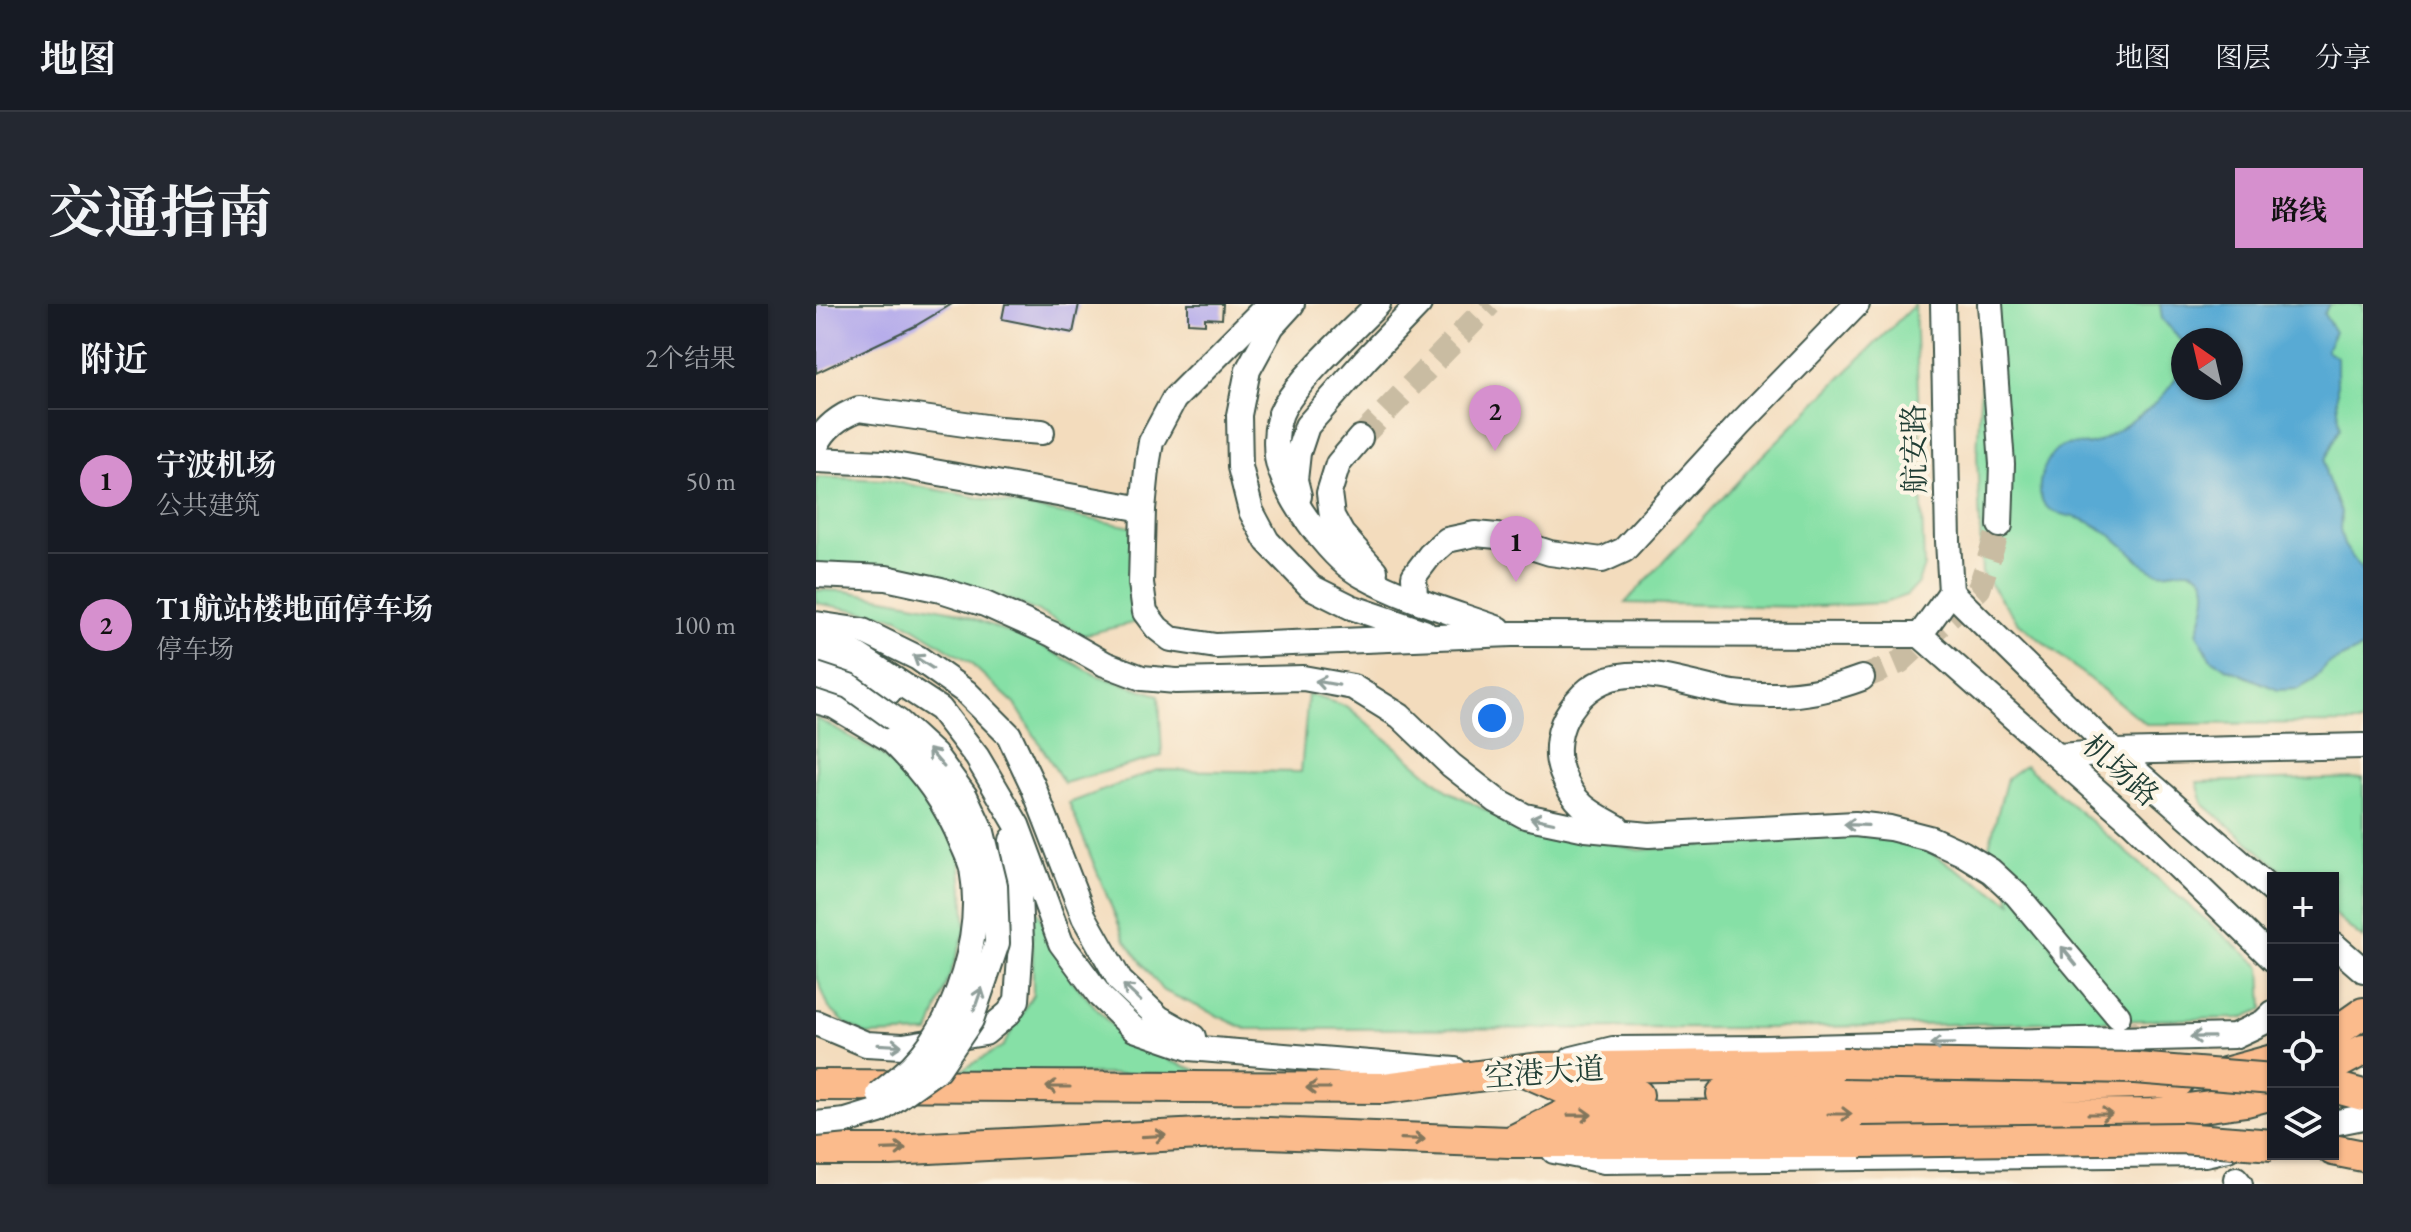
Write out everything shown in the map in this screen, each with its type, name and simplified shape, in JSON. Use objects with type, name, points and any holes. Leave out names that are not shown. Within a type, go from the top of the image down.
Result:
[{"type":"main road","points":[[2339,1056],[2351,1036]]},
{"type":"main road","points":[[1509,1072],[1567,1090],[1611,1096],[2193,1081],[2267,1062]]},
{"type":"main road","name":"空港大道","points":[[816,1085],[1385,1088],[1556,1068],[1842,1063],[2135,1068],[2267,1079]]},
{"type":"main road","points":[[2337,1088],[2363,1095]]},
{"type":"main road","points":[[1509,1142],[1562,1116],[2151,1114],[2267,1096]]},
{"type":"main road","points":[[816,1150],[890,1150],[1239,1132],[1509,1142],[2181,1138],[2267,1145]]},
{"type":"main road","points":[[2339,1151],[2363,1156]]},
{"type":"street","points":[[1269,304],[1174,399],[1151,442],[1143,509],[1141,583],[1145,612],[1157,628],[1171,639],[1216,646],[1512,634],[1920,635],[1951,592]]},
{"type":"street","points":[[1292,304],[1272,326],[1248,370],[1239,415],[1240,467],[1251,511],[1267,541],[1311,587],[1351,607],[1436,636]]},
{"type":"street","points":[[1378,304],[1300,385],[1282,410],[1276,441],[1281,472],[1303,513],[1324,543],[1360,575],[1512,634]]},
{"type":"street","points":[[1303,513],[1295,480],[1298,453],[1307,426],[1419,304]]},
{"type":"street","points":[[1415,598],[1414,576],[1419,566],[1447,540],[1475,534],[1497,536],[1550,553],[1602,560],[1624,550],[1740,424],[1857,304]]},
{"type":"street","name":"航安路","points":[[1943,304],[1951,592]]},
{"type":"street","points":[[1990,304],[2002,464],[2000,525]]},
{"type":"street","points":[[816,446],[828,428],[843,415],[859,409],[1042,432]]},
{"type":"street","points":[[1360,438],[1338,464],[1329,493],[1332,516],[1342,534],[1391,588]]},
{"type":"street","points":[[816,460],[883,463],[1143,509]]},
{"type":"street","points":[[816,575],[886,578],[941,590],[998,610],[1052,634],[1105,664],[1142,678],[1176,681],[1303,678],[1353,687],[1400,716],[1451,765],[1497,801],[1525,816],[1586,829],[1630,834],[1855,824],[1890,828],[1929,838],[1991,871],[2017,895],[2118,1016]]},
{"type":"street","name":"机场路","points":[[1951,592],[2114,752],[2267,886]]},
{"type":"street","points":[[816,624],[863,631],[918,658],[966,692],[1009,735],[1033,786],[1084,917],[1120,981],[1159,1018],[1219,1051]]},
{"type":"street","name":"机场路","points":[[1920,635],[2132,822],[2267,953]]},
{"type":"street","points":[[816,643],[851,651],[940,709],[977,757],[1017,825],[1061,943],[1101,997],[1134,1029],[1189,1048],[1509,1072],[1613,1049],[2234,1036],[2270,1016]]},
{"type":"street","points":[[816,662],[857,676],[916,705],[979,775],[1012,840],[1019,892],[1021,943],[1017,1000],[1009,1013],[985,1033],[903,1046],[866,1044],[816,1023]]},
{"type":"street","points":[[1630,834],[1585,810],[1567,787],[1559,767],[1558,744],[1564,718],[1578,698],[1596,683],[1623,674],[1654,675],[1732,693],[1779,695],[1838,687],[1862,678]]},
{"type":"street","points":[[816,675],[849,686],[899,722],[935,755],[965,796],[982,832],[995,885],[997,943],[971,1020],[938,1069],[879,1111],[846,1121],[816,1123]]},
{"type":"street","points":[[816,701],[834,706],[891,740],[919,768],[950,813],[972,866],[975,926],[961,985],[944,1023],[913,1065],[865,1106],[816,1123]]},
{"type":"street","points":[[2059,756],[2363,746]]},
{"type":"street","points":[[2339,949],[2363,970]]},
{"type":"street","points":[[2339,1122],[2363,1117]]},
{"type":"street","points":[[1509,1142],[1604,1161],[2205,1154],[2267,1139]]},
{"type":"green space","points":[[1915,304],[1924,566],[1918,583],[1907,595],[1884,603],[1801,607],[1625,603],[1754,464]]},
{"type":"green space","points":[[1985,304],[2363,304],[2363,723],[2146,724],[2019,623],[1982,574],[1977,455]]},
{"type":"green space","points":[[816,477],[886,480],[1132,527],[1131,564],[1137,622],[1083,635],[1020,604],[954,584],[886,572],[816,568]]},
{"type":"green space","points":[[816,590],[846,591],[955,611],[1040,645],[1096,675],[1159,695],[1162,756],[1064,783],[1015,704],[970,663],[898,618],[816,603]]},
{"type":"green space","points":[[1308,694],[1348,707],[1448,791],[1505,820],[1639,850],[1864,833],[1921,847],[2012,903],[1989,846],[2007,778],[2025,765],[2261,967],[2263,1009],[2242,1018],[1773,1028],[1246,1029],[1162,990],[1125,940],[1069,803],[1157,770],[1301,772]]},
{"type":"green space","points":[[816,718],[880,753],[930,802],[960,852],[966,930],[929,1033],[867,1035],[846,1024],[829,1008],[816,975]]},
{"type":"green space","points":[[2363,778],[2363,939],[2339,919],[2339,872],[2284,872],[2203,804],[2197,782]]},
{"type":"green space","points":[[1032,901],[1072,980],[1109,1023],[1171,1061],[1209,1075],[957,1073],[1003,1046],[1033,994]]},
{"type":"water","points":[[2160,304],[2329,304],[2324,314],[2335,332],[2326,350],[2337,357],[2340,428],[2325,460],[2326,475],[2341,512],[2340,530],[2344,545],[2363,572],[2363,648],[2328,664],[2314,680],[2298,689],[2278,690],[2210,658],[2197,633],[2205,606],[2206,587],[2197,573],[2153,570],[2105,531],[2084,520],[2054,512],[2042,500],[2041,478],[2056,451],[2068,444],[2098,442],[2157,402],[2171,385],[2171,400],[2243,400],[2243,328],[2171,329],[2162,319]]},
{"type":"building","points":[[816,304],[952,304],[915,326],[816,373]]},
{"type":"building","points":[[1005,304],[1079,304],[1073,333],[1002,319]]},
{"type":"building","points":[[1188,304],[1223,304],[1222,319],[1205,318],[1205,324],[1188,323]]},
{"type":"tunnel","points":[[1360,438],[1490,304]]},
{"type":"tunnel","points":[[1862,678],[1900,662],[1979,589],[2000,525]]},
{"type":"tunnel","points":[[2125,1026],[2236,1179]]},
{"type":"place","name":"T1航站楼地面停车场","points":[[1495,451]]},
{"type":"place","name":"宁波机场","points":[[1516,582]]}]
